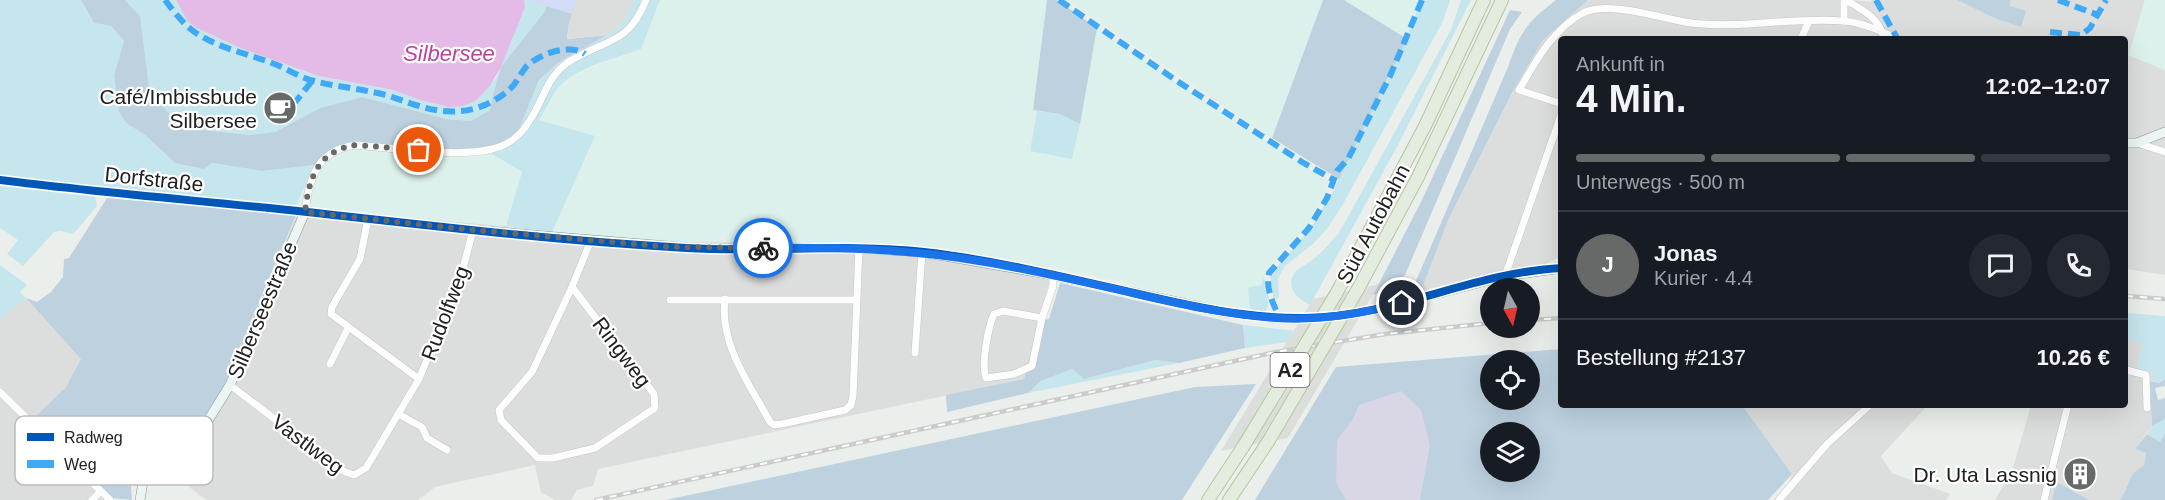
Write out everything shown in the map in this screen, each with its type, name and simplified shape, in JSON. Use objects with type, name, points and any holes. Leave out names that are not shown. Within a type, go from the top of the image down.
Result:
[{"type":"highway","name":"Süd Autobahn","points":[[1208,500],[1336,294],[1425,126],[1484,0]]},
{"type":"highway","name":"Süd Autobahn","points":[[1229,500],[1268,442],[1358,289],[1418,177],[1502,0]]},
{"type":"street","name":"Silberseestraße","points":[[211,416],[230,385],[305,212],[308,190],[320,163],[330,153],[356,145],[470,152],[494,149],[511,141],[529,122],[554,75],[569,62],[603,46],[629,30],[640,15],[646,0]]},
{"type":"street","points":[[1844,21],[1845,0]]},
{"type":"street","points":[[1845,0],[1876,21],[1882,33]]},
{"type":"street","points":[[1558,103],[1519,90],[1539,56],[1564,27],[1583,13],[1595,8],[1720,25],[1844,21],[1890,36]]},
{"type":"street","points":[[1802,36],[1809,21]]},
{"type":"street","points":[[1505,276],[1558,124]]},
{"type":"street","points":[[2137,143],[2165,132]]},
{"type":"street","points":[[2128,143],[2137,143],[2165,152]]},
{"type":"street","name":"Dorfstraße","points":[[0,180],[85,191],[305,212]]},
{"type":"street","points":[[305,212],[473,230],[690,248],[858,248],[922,252],[1053,275],[1223,312],[1276,318],[1312,318],[1358,313],[1505,276],[1558,269]]},
{"type":"street","name":"Rudolfweg","points":[[368,219],[360,259],[332,307],[331,314],[419,379],[460,280],[473,230]]},
{"type":"street","name":"Ringweg","points":[[572,287],[654,394],[655,408],[595,448],[553,458],[538,458],[501,420],[499,410],[532,372],[572,287],[591,240]]},
{"type":"street","points":[[725,299],[724,325],[731,348],[770,422],[774,425],[845,410],[851,405],[858,248]]},
{"type":"street","points":[[915,353],[922,252]]},
{"type":"street","points":[[1042,318],[1003,311],[994,314],[986,352],[984,371],[986,378],[1014,374],[1032,366],[1042,318],[1053,286],[1053,275]]},
{"type":"street","points":[[670,300],[855,300]]},
{"type":"street","points":[[330,364],[348,328]]},
{"type":"street","points":[[2128,370],[2146,375],[2147,408]]},
{"type":"street","name":"Vastlweg","points":[[230,385],[348,474],[360,473],[366,468],[419,379]]},
{"type":"street","points":[[0,392],[24,416]]},
{"type":"street","points":[[1779,500],[1827,444],[1867,408]]},
{"type":"street","points":[[2044,500],[2067,408]]},
{"type":"street","points":[[398,414],[422,427],[427,438],[447,450]]},
{"type":"street","points":[[93,485],[110,500]]},
{"type":"street","name":"Silberseestraße","points":[[140,500],[142,485]]},
{"type":"street","points":[[92,500],[100,492]]},
{"type":"shaded area","points":[[0,0],[81,0],[94,23],[111,26],[124,41],[114,75],[119,112],[126,123],[145,135],[175,163],[212,163],[262,171],[315,165],[295,207],[0,177]]},
{"type":"shaded area","points":[[81,0],[125,0],[140,16],[150,94],[175,119],[205,130],[249,135],[275,132],[320,108],[362,97],[447,119],[471,121],[490,110],[501,67],[545,11],[547,0],[577,0],[569,23],[567,39],[607,35],[559,62],[539,80],[516,137],[489,152],[354,142],[333,150],[315,165],[262,171],[212,163],[204,169],[175,163],[145,135],[126,123],[119,112],[114,75],[124,41],[111,26],[94,23]]},
{"type":"shaded area","points":[[125,0],[176,0],[187,20],[243,49],[319,76],[393,90],[449,107],[474,102],[496,78],[512,40],[524,0],[547,0],[545,11],[501,67],[490,110],[471,121],[447,119],[362,97],[320,108],[275,132],[249,135],[205,130],[175,119],[150,94],[140,16]]},
{"type":"shaded area","points":[[526,0],[577,0],[572,14]]},
{"type":"shaded area","points":[[577,0],[634,0],[624,21],[607,35],[567,39],[569,23]]},
{"type":"shaded area","points":[[634,0],[660,0],[641,49],[586,68],[567,80],[556,91],[539,120],[595,136],[552,232],[506,226],[522,172],[489,152],[516,137],[539,80],[559,62],[607,35],[624,21]]},
{"type":"shaded area","points":[[660,0],[1047,0],[1033,110],[1037,111],[1030,151],[1072,158],[1097,28],[1327,180],[1328,187],[1311,222],[1268,268],[1250,311],[1215,306],[1097,276],[963,251],[876,243],[691,242],[552,232],[594,136],[539,121],[558,88],[571,78],[641,49]]},
{"type":"shaded area","points":[[1047,0],[1057,0],[1097,28],[1080,124],[1060,114],[1033,110]]},
{"type":"shaded area","points":[[1067,0],[1323,0],[1272,138]]},
{"type":"shaded area","points":[[1323,0],[1344,0],[1407,39],[1339,179],[1272,138]]},
{"type":"shaded area","points":[[1344,0],[1422,0],[1407,39]]},
{"type":"shaded area","points":[[1422,0],[1450,0],[1443,21],[1342,206],[1314,243],[1285,266],[1278,278],[1279,298],[1274,299],[1270,283],[1271,274],[1310,229],[1334,190],[1390,76]]},
{"type":"shaded area","points":[[1461,0],[1471,0],[1398,145],[1310,305],[1297,296],[1292,287],[1293,277],[1297,270],[1324,249],[1339,233],[1451,30]]},
{"type":"shaded area","points":[[1556,0],[1588,0],[1543,40],[1512,93],[1449,218],[1421,291],[1417,294],[1411,288],[1517,45],[1531,22]]},
{"type":"shaded area","points":[[1588,0],[1851,0],[1872,2],[1871,0],[1957,0],[1994,18],[2010,6],[2011,0],[2145,0],[2129,55],[2165,70],[2165,275],[2128,269],[2128,36],[1558,36],[1558,258],[1546,264],[1497,272],[1421,291],[1449,218],[1512,93],[1543,40]]},
{"type":"shaded area","points":[[1957,0],[2011,0],[2010,6],[2026,11],[2021,27],[1994,18]]},
{"type":"shaded area","points":[[2145,0],[2165,0],[2165,70],[2129,55]]},
{"type":"shaded area","points":[[1510,10],[1522,12],[1510,29],[1405,275],[1393,288],[1373,295],[1421,202]]},
{"type":"shaded area","points":[[1037,111],[1060,114],[1080,124],[1072,159],[1030,151]]},
{"type":"shaded area","points":[[354,142],[489,152],[522,172],[506,226],[295,207],[315,165],[325,154],[340,145]]},
{"type":"shaded area","points":[[0,186],[95,197],[97,206],[76,231],[71,234],[61,231],[54,232],[23,266],[7,254],[18,240],[0,228]]},
{"type":"shaded area","points":[[107,198],[296,215],[223,388],[206,416],[36,416],[66,387],[81,359],[26,298],[37,302],[51,292],[63,277],[64,259],[69,258]]},
{"type":"shaded area","points":[[307,209],[691,242],[877,243],[963,251],[1048,267],[1049,283],[1024,379],[598,469],[593,486],[577,490],[571,500],[555,500],[541,492],[535,465],[435,487],[418,500],[206,500],[187,485],[213,485],[213,416],[210,416],[210,412],[223,388],[296,215]]},
{"type":"shaded area","points":[[0,265],[27,285],[20,292],[26,298],[0,319]]},
{"type":"shaded area","points":[[1264,277],[1269,299],[1267,310],[1260,313],[1250,311],[1248,288],[1261,285]]},
{"type":"shaded area","points":[[1060,283],[1243,325],[1245,348],[1179,363],[1155,360],[1084,379],[1072,369],[1041,381],[1028,393],[947,412],[946,395],[1024,379],[1039,321],[1049,319]]},
{"type":"shaded area","points":[[26,298],[82,359],[66,387],[36,416],[30,416],[0,386],[0,319]]},
{"type":"shaded area","points":[[2128,313],[2165,316],[2165,379],[2159,383],[2153,381],[2153,372],[2137,369],[2143,343],[2128,340]]},
{"type":"shaded area","points":[[1243,325],[1296,331],[1287,342],[1245,348]]},
{"type":"shaded area","points":[[2128,340],[2143,342],[2137,369],[2153,372],[2153,381],[2150,381],[2152,426],[2135,449],[2146,453],[2144,466],[2120,500],[2089,500],[2058,482],[2052,500],[1995,500],[2013,468],[2030,408],[2128,408]]},
{"type":"shaded area","points":[[1558,349],[1558,408],[1744,408],[1792,474],[1768,500],[1255,500],[1336,367],[1480,355],[1480,410],[1540,410],[1540,351]]},
{"type":"shaded area","points":[[1155,360],[1179,363],[1028,393],[1041,381],[1072,369],[1084,379]]},
{"type":"shaded area","points":[[2165,379],[2165,386],[2155,388],[2158,400],[2165,398],[2165,419],[2152,426],[2150,381],[2159,383]]},
{"type":"shaded area","points":[[1256,384],[1182,500],[666,500],[1195,387]]},
{"type":"shaded area","points":[[1401,391],[1421,410],[1430,445],[1420,500],[1346,500],[1336,482],[1337,440],[1353,419],[1359,405]]},
{"type":"shaded area","points":[[0,396],[20,416],[15,416],[15,485],[89,485],[105,500],[0,500]]},
{"type":"shaded area","points":[[1744,408],[1925,408],[1881,456],[1892,473],[1950,494],[1946,500],[1784,500],[1792,474]]},
{"type":"shaded area","points":[[2165,419],[2165,433],[2160,442],[2147,434],[2152,426]]},
{"type":"shaded area","points":[[2165,433],[2165,500],[2120,500],[2131,477],[2144,466],[2146,453],[2135,449],[2147,434],[2160,442]]},
{"type":"shaded area","points":[[2057,482],[2089,500],[2052,500]]},
{"type":"shaded area","points":[[99,485],[132,485],[132,500],[112,498]]},
{"type":"water","name":"Silbersee","points":[[176,0],[524,0],[525,7],[501,67],[489,87],[474,102],[449,107],[393,90],[319,76],[243,49],[195,27],[187,20]]},
{"type":"pier","points":[[1379,284],[1288,438],[1221,451],[1313,299]]},
{"type":"railway","points":[[2128,296],[2165,299]]},
{"type":"railway","points":[[1540,319],[1558,318]]},
{"type":"railway","points":[[596,500],[1276,352],[1385,334],[1480,324]]},
{"type":"marked path","points":[[165,0],[179,18],[205,39],[277,65],[309,80],[386,95],[441,111],[467,110],[493,101],[512,87],[531,62],[546,54],[563,50],[579,51],[585,54]]},
{"type":"marked path","points":[[1059,0],[1174,79],[1302,162],[1334,180]]},
{"type":"marked path","points":[[1276,310],[1269,288],[1269,273],[1309,228],[1327,198],[1337,171],[1348,159],[1390,76],[1422,0]]},
{"type":"marked path","points":[[1876,0],[1896,36]]},
{"type":"marked path","points":[[2058,0],[2098,15]]},
{"type":"marked path","points":[[2050,32],[2081,35],[2090,28],[2106,0]]},
{"type":"marked path","points":[[293,105],[312,81]]},
{"type":"cycle path","points":[[0,180],[497,233],[639,245],[716,249],[865,248],[924,252],[1029,270],[1197,307],[1284,318],[1338,316],[1402,303],[1497,277],[1558,268]]},
{"type":"way so far","points":[[419,150],[356,145],[330,153],[322,160],[314,174],[308,190],[305,212],[473,230],[670,247],[763,248]]},
{"type":"place","name":"Café/Imbissbude Silbersee","points":[[280,108]]},
{"type":"place","name":"Dr. Uta Lassnig","points":[[2080,474]]},
{"type":"route","points":[[763,248],[858,248],[922,252],[983,261],[1223,312],[1276,318],[1347,315],[1402,303]]}]
